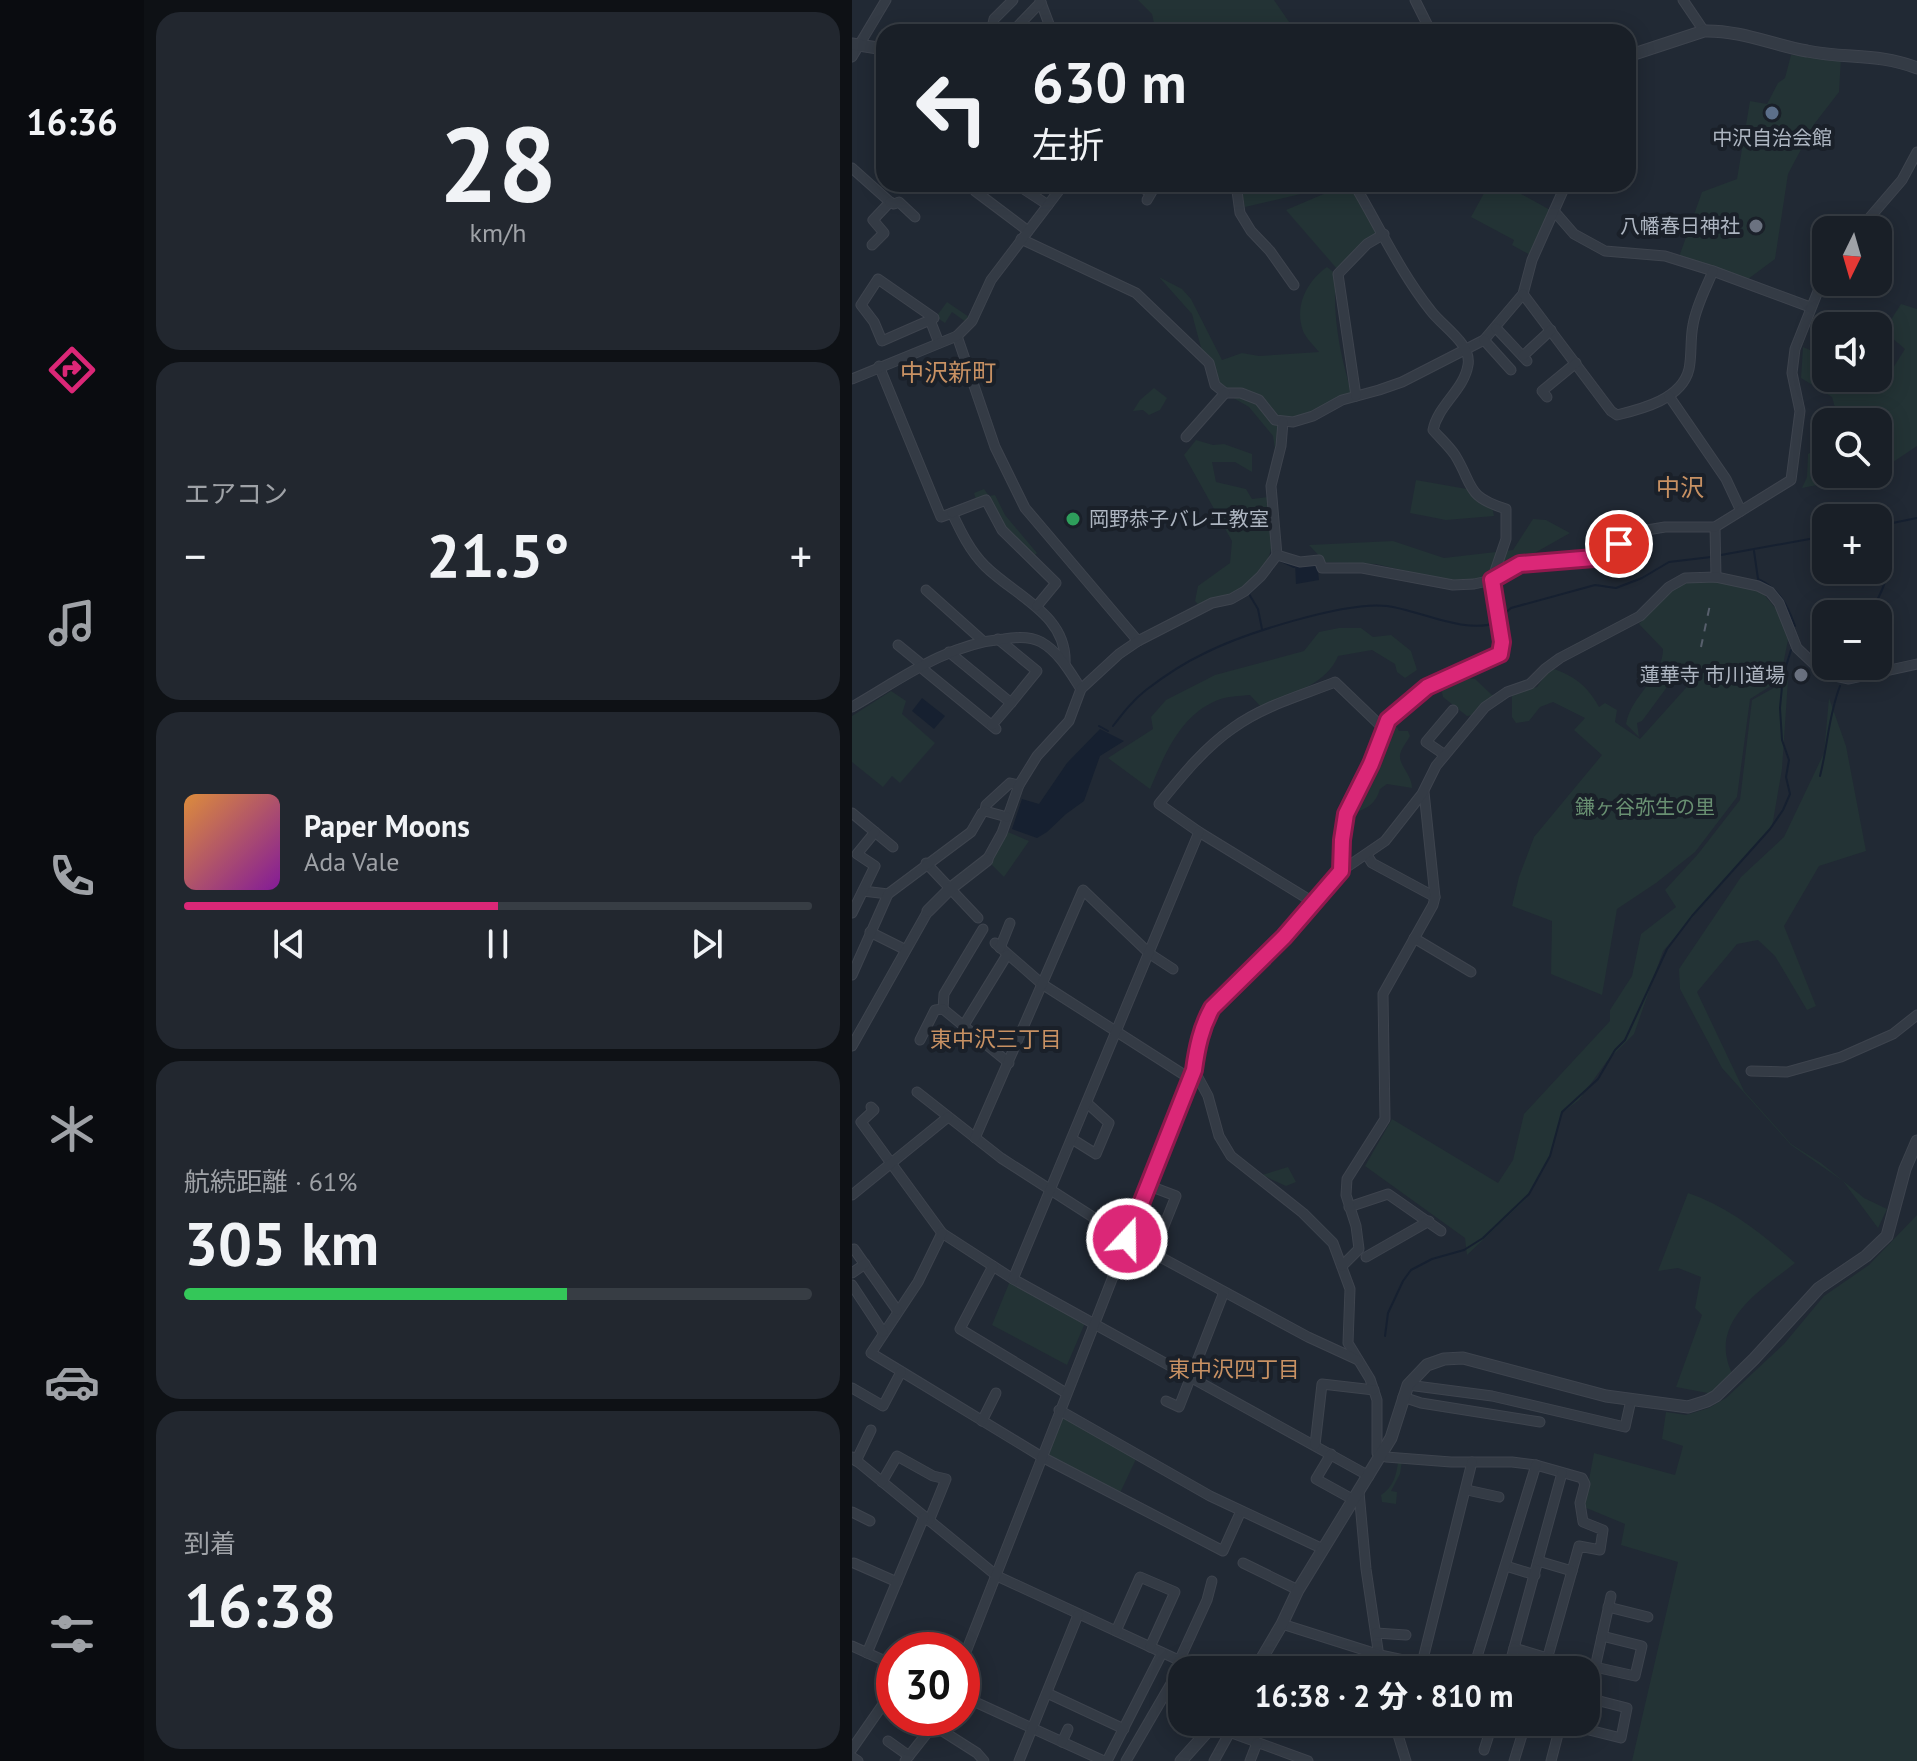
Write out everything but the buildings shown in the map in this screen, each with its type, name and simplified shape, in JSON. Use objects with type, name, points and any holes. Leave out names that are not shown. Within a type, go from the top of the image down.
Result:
[{"type":"street","points":[[852,57],[855,44],[886,0]]},
{"type":"street","points":[[993,24],[1013,0]]},
{"type":"street","points":[[1415,0],[1427,24]]},
{"type":"street","points":[[1019,24],[1040,1],[1049,24]]},
{"type":"street","points":[[1688,1],[1704,31]]},
{"type":"street","points":[[1636,55],[1704,31],[1738,33],[1816,53],[1882,57],[1917,68]]},
{"type":"street","points":[[855,44],[876,48]]},
{"type":"street","points":[[1871,216],[1902,180],[1917,152]]},
{"type":"street","points":[[852,168],[876,189]]},
{"type":"street","points":[[879,192],[894,204],[899,202],[915,217]]},
{"type":"street","points":[[976,192],[1024,235],[1136,293],[1209,363],[1215,385],[1225,393],[1241,393],[1259,400],[1275,420],[1283,422],[1313,416],[1342,400],[1402,382],[1484,340],[1523,294],[1532,260],[1562,192]]},
{"type":"street","points":[[1028,192],[1048,205]]},
{"type":"street","points":[[852,379],[957,336],[972,321],[991,280],[1057,192]]},
{"type":"street","points":[[1237,192],[1240,213],[1294,285]]},
{"type":"street","points":[[1341,871],[1346,814],[1371,764],[1383,728],[1394,712],[1427,687],[1500,654],[1502,642],[1492,580],[1506,539],[1506,509],[1480,499],[1471,489],[1455,455],[1433,430],[1436,417],[1463,378],[1468,366],[1467,350],[1431,312],[1400,266],[1359,192]]},
{"type":"street","points":[[872,245],[885,234],[873,220],[890,202]]},
{"type":"street","points":[[1554,211],[1574,234],[1605,251],[1665,256],[1810,307]]},
{"type":"street","points":[[1356,396],[1338,274],[1367,244],[1384,234]]},
{"type":"street","points":[[1523,294],[1617,415],[1639,410],[1669,396],[1686,377],[1692,327],[1713,271]]},
{"type":"street","points":[[878,279],[934,318],[930,320],[882,341],[874,322],[861,305],[878,279]]},
{"type":"street","points":[[1277,555],[1300,562],[1319,560],[1322,568],[1362,568],[1453,585],[1492,580],[1520,564],[1594,558],[1647,530],[1715,527],[1791,480],[1800,411],[1792,373],[1795,349],[1815,296]]},
{"type":"street","points":[[930,320],[939,343]]},
{"type":"street","points":[[1496,328],[1525,359],[1551,330]]},
{"type":"street","points":[[957,336],[995,447],[1025,508],[1138,641]]},
{"type":"street","points":[[1484,340],[1511,370]]},
{"type":"street","points":[[1547,397],[1542,391],[1576,363]]},
{"type":"street","points":[[879,366],[941,517],[986,500],[1002,530],[1056,583],[1037,606]]},
{"type":"street","points":[[1186,437],[1225,393]]},
{"type":"street","points":[[1669,396],[1726,479],[1741,511]]},
{"type":"street","points":[[852,1046],[928,911],[987,860],[996,848],[1019,785],[1037,756],[1069,721],[1081,689],[1138,641],[1212,603],[1231,599],[1245,591],[1277,555],[1271,486],[1281,446],[1283,422]]},
{"type":"street","points":[[952,513],[968,543],[987,568],[1037,606],[1059,633],[1064,644],[1065,664]]},
{"type":"street","points":[[1715,527],[1716,577]]},
{"type":"street","points":[[974,1632],[1191,1074],[1198,1041],[1212,1008],[1284,937],[1341,871],[1385,841],[1424,791],[1436,766],[1485,707],[1507,692],[1530,684],[1560,658],[1640,616],[1669,587],[1685,578],[1716,577],[1758,586],[1770,592],[1779,603],[1797,648],[1814,664],[1840,678],[1917,664]]},
{"type":"street","points":[[930,590],[983,641]]},
{"type":"street","points":[[852,707],[949,652],[983,641],[1021,637],[1037,640],[1065,664],[1081,689]]},
{"type":"street","points":[[898,645],[994,727],[1037,671],[998,639]]},
{"type":"street","points":[[949,652],[1011,703]]},
{"type":"street","points":[[1313,902],[1159,804],[1214,742],[1255,714],[1335,682],[1383,728]]},
{"type":"street","points":[[1445,755],[1426,742],[1453,710]]},
{"type":"street","points":[[852,975],[888,894],[971,832],[986,805],[1010,783],[1019,785]]},
{"type":"street","points":[[1375,1266],[1362,1253],[1346,1195],[1347,1179],[1385,1119],[1383,994],[1435,897],[1424,791]]},
{"type":"street","points":[[985,811],[1007,817]]},
{"type":"street","points":[[852,813],[893,847]]},
{"type":"street","points":[[852,913],[875,866],[855,856],[875,832]]},
{"type":"street","points":[[1013,1279],[1199,832]]},
{"type":"street","points":[[1367,855],[1372,863],[1435,897]]},
{"type":"street","points":[[926,863],[978,918]]},
{"type":"street","points":[[975,1138],[1083,890],[1150,954],[1173,969]]},
{"type":"street","points":[[863,891],[888,894]]},
{"type":"street","points":[[964,1025],[1001,949],[1010,923]]},
{"type":"street","points":[[943,1009],[944,994],[983,929]]},
{"type":"street","points":[[870,932],[904,949]]},
{"type":"street","points":[[1414,938],[1471,972]]},
{"type":"street","points":[[1001,949],[1042,984],[1191,1074],[1208,1096],[1224,1147],[1333,1243],[1350,1289],[1348,1343],[1374,1390],[1378,1409],[1376,1451],[1380,1455],[1512,1462],[1536,1465],[1582,1478],[1585,1484],[1580,1503],[1583,1522],[1603,1530],[1600,1550],[1579,1546],[1548,1656]]},
{"type":"street","points":[[920,1040],[935,1010],[943,1009],[1009,1063]]},
{"type":"street","points":[[1751,1071],[1787,1072],[1841,1057],[1893,1034],[1917,1015]]},
{"type":"street","points":[[917,1092],[975,1138],[1127,1239],[1308,1337],[1358,1360]]},
{"type":"street","points":[[1072,1139],[1096,1154],[1109,1123],[1087,1103]]},
{"type":"street","points":[[871,1107],[874,1110],[861,1122],[942,1233],[1013,1279],[1369,1476]]},
{"type":"street","points":[[852,1195],[948,1117]]},
{"type":"street","points":[[1263,1656],[1298,1590],[1391,1438],[1408,1385],[1427,1365],[1444,1359],[1463,1358],[1595,1393],[1688,1407],[1716,1396],[1819,1288],[1866,1256],[1887,1236],[1905,1169],[1917,1141]]},
{"type":"street","points":[[1147,1185],[1176,1196],[1153,1253]]},
{"type":"street","points":[[1349,1207],[1388,1194],[1441,1231]]},
{"type":"street","points":[[1342,1266],[1429,1221]]},
{"type":"street","points":[[942,1233],[918,1282],[871,1353],[1042,1457],[1223,1551],[1241,1511]]},
{"type":"street","points":[[854,1249],[897,1310]]},
{"type":"street","points":[[852,1273],[865,1264]]},
{"type":"street","points":[[993,1266],[960,1329],[1066,1393]]},
{"type":"street","points":[[852,1285],[883,1332]]},
{"type":"street","points":[[1166,1401],[1179,1407],[1224,1292]]},
{"type":"street","points":[[852,1388],[883,1406],[901,1372]]},
{"type":"street","points":[[1315,1445],[1322,1384],[1374,1390]]},
{"type":"street","points":[[1408,1385],[1492,1396],[1625,1427],[1631,1400]]},
{"type":"street","points":[[982,1421],[996,1393]]},
{"type":"street","points":[[1403,1397],[1421,1403],[1540,1422]]},
{"type":"street","points":[[1059,1410],[1241,1511],[1323,1549]]},
{"type":"street","points":[[871,1430],[854,1459],[997,1576],[1168,1656]]},
{"type":"street","points":[[1331,1454],[1316,1479],[1357,1496]]},
{"type":"street","points":[[867,1653],[946,1479],[933,1476],[897,1456],[882,1482]]},
{"type":"street","points":[[1424,1656],[1472,1462]]},
{"type":"street","points":[[1477,1656],[1536,1465]]},
{"type":"street","points":[[1512,1656],[1562,1473]]},
{"type":"street","points":[[1467,1490],[1499,1497]]},
{"type":"street","points":[[1357,1496],[1377,1654]]},
{"type":"street","points":[[852,1512],[870,1521]]},
{"type":"street","points":[[1538,1561],[1572,1571]]},
{"type":"street","points":[[854,1563],[897,1582]]},
{"type":"street","points":[[1243,1563],[1298,1590]]},
{"type":"street","points":[[1506,1566],[1535,1575]]},
{"type":"street","points":[[1116,1631],[1140,1577],[1175,1592],[1150,1647]]},
{"type":"street","points":[[1184,1656],[1212,1581]]},
{"type":"street","points":[[1597,1656],[1611,1596]]},
{"type":"street","points":[[1608,1607],[1648,1617]]},
{"type":"street","points":[[1019,1761],[1078,1615]]},
{"type":"street","points":[[1282,1624],[1387,1656]]},
{"type":"street","points":[[1376,1633],[1406,1635]]},
{"type":"street","points":[[1600,1668],[1635,1676],[1642,1646],[1602,1636]]},
{"type":"street","points":[[852,1646],[876,1657]]},
{"type":"street","points":[[1514,1648],[1541,1656]]},
{"type":"street","points":[[980,1704],[1106,1761],[1162,1653]]},
{"type":"street","points":[[1126,1761],[1168,1685]]},
{"type":"street","points":[[1047,1693],[1124,1729]]},
{"type":"street","points":[[1600,1705],[1627,1708],[1621,1738],[1600,1732]]},
{"type":"street","points":[[852,1749],[876,1714]]},
{"type":"street","points":[[1062,1742],[1068,1729]]},
{"type":"street","points":[[888,1741],[907,1758],[925,1736]]},
{"type":"street","points":[[956,1736],[984,1761]]},
{"type":"street","points":[[1181,1761],[1204,1736]]},
{"type":"street","points":[[1214,1761],[1228,1736]]},
{"type":"street","points":[[1240,1736],[1308,1761]]},
{"type":"street","points":[[1398,1736],[1406,1761]]},
{"type":"street","points":[[1484,1750],[1488,1736]]},
{"type":"street","points":[[1514,1761],[1522,1736]]},
{"type":"street","points":[[1551,1761],[1558,1736]]},
{"type":"street","points":[[1250,1761],[1257,1743]]},
{"type":"street","points":[[852,1757],[858,1761]]},
{"type":"green space","points":[[1138,0],[1274,0],[1290,24],[1154,24],[1152,14]]},
{"type":"green space","points":[[1791,55],[1841,58],[1839,92],[1815,123],[1788,174],[1775,259],[1748,279],[1679,257],[1702,192],[1737,179],[1750,101],[1767,104],[1778,83],[1785,78]]},
{"type":"green space","points":[[1242,192],[1305,192],[1305,193],[1245,207]]},
{"type":"green space","points":[[1328,192],[1357,192],[1381,233],[1338,270],[1286,210]]},
{"type":"green space","points":[[1485,192],[1518,192],[1552,211],[1532,256],[1512,245],[1514,240],[1471,217]]},
{"type":"green space","points":[[1327,267],[1336,274],[1338,335],[1352,394],[1306,415],[1284,420],[1276,456],[1273,436],[1249,407],[1211,385],[1192,314],[1159,277],[1182,289],[1191,299],[1222,360],[1242,353],[1259,356],[1319,352],[1303,331],[1300,312],[1308,287]]},
{"type":"green space","points":[[947,302],[969,317],[966,322],[952,312],[945,323],[936,317]]},
{"type":"green space","points":[[1901,304],[1917,309],[1917,446],[1892,463],[1892,408],[1835,408],[1832,397],[1824,392],[1892,392],[1892,370],[1905,349],[1892,338],[1892,318]]},
{"type":"green space","points":[[1803,347],[1812,351],[1812,385],[1801,378]]},
{"type":"green space","points":[[1154,388],[1167,398],[1160,410],[1149,415],[1143,410],[1133,411],[1140,400]]},
{"type":"green space","points":[[1196,440],[1213,445],[1224,444],[1252,454],[1252,472],[1235,462],[1212,462],[1216,482],[1246,489],[1252,499],[1268,497],[1272,531],[1270,553],[1257,576],[1225,603],[1203,610],[1195,601],[1198,586],[1230,563],[1232,541],[1184,455]]},
{"type":"green space","points":[[1812,452],[1812,486],[1802,488],[1807,477],[1808,454]]},
{"type":"green space","points":[[1416,480],[1467,489],[1492,506],[1494,516],[1446,520],[1410,513]]},
{"type":"green space","points":[[984,489],[989,496],[995,495],[1005,515],[1037,553],[1035,555],[1005,530],[987,497],[976,500],[974,493]]},
{"type":"green space","points":[[1533,519],[1546,520],[1570,533],[1490,578],[1454,582],[1376,564],[1325,562],[1309,545],[1393,541],[1444,558],[1513,550]]},
{"type":"green space","name":"鎌ヶ谷弥生の里","points":[[1712,578],[1760,590],[1778,611],[1788,640],[1780,680],[1750,699],[1737,797],[1695,852],[1617,909],[1602,995],[1551,974],[1552,921],[1512,906],[1534,837],[1602,755],[1574,730],[1585,718],[1553,702],[1540,707],[1529,721],[1516,723],[1512,717],[1512,693],[1537,687],[1554,669],[1581,684],[1599,707],[1605,703],[1617,710],[1615,722],[1640,739],[1693,680],[1681,668],[1642,721],[1637,723],[1639,737],[1626,724],[1634,704],[1662,659],[1663,649],[1639,624],[1675,587],[1688,580]]},
{"type":"green space","points":[[1361,628],[1373,637],[1391,635],[1411,651],[1417,670],[1405,678],[1397,672],[1395,664],[1372,650],[1338,656],[1325,675],[1315,682],[1261,707],[1250,695],[1218,700],[1193,715],[1175,737],[1150,789],[1108,758],[1153,729],[1151,717],[1166,700],[1215,675],[1304,651],[1319,632]]},
{"type":"green space","points":[[1460,677],[1475,679],[1493,696],[1474,715],[1467,716],[1443,697],[1440,684]]},
{"type":"green space","points":[[1788,680],[1782,769],[1772,827],[1663,951],[1634,1034],[1607,1061],[1579,1100],[1562,1113],[1550,1157],[1527,1198],[1467,1255],[1465,1238],[1365,1166],[1392,1119],[1498,1183],[1513,1160],[1524,1114],[1610,1021],[1610,1010],[1632,976],[1641,934],[1676,907],[1665,890],[1740,800],[1752,700]]},
{"type":"green space","points":[[891,691],[906,701],[902,714],[935,743],[900,783],[892,776],[883,787],[852,762],[852,716]]},
{"type":"green space","points":[[1829,698],[1846,746],[1866,851],[1819,866],[1784,926],[1816,1006],[1807,1010],[1775,956],[1758,940],[1737,944],[1697,992],[1744,1091],[1791,1144],[1821,1163],[1864,1198],[1887,1209],[1878,1228],[1843,1181],[1791,1145],[1722,1068],[1680,989],[1679,969],[1741,877],[1784,837],[1824,753]]},
{"type":"green space","points":[[1390,725],[1399,731],[1408,731],[1410,736],[1400,755],[1412,788],[1387,784],[1371,804],[1355,813],[1350,810],[1362,786],[1370,778],[1370,771]]},
{"type":"green space","points":[[1008,832],[1029,841],[1004,877],[990,863]]},
{"type":"green space","points":[[1288,1167],[1296,1182],[1286,1186],[1262,1175]]},
{"type":"green space","points":[[1688,1193],[1718,1206],[1745,1223],[1795,1263],[1753,1297],[1732,1324],[1726,1340],[1726,1356],[1733,1375],[1713,1394],[1676,1387],[1702,1315],[1695,1308],[1701,1277],[1678,1268],[1658,1271]]},
{"type":"green space","points":[[1917,1215],[1917,1761],[1632,1761],[1678,1562],[1621,1545],[1625,1524],[1584,1507],[1594,1453],[1675,1475],[1683,1446],[1662,1439],[1666,1412],[1686,1415],[1709,1408],[1726,1398],[1784,1344],[1824,1296],[1869,1265]]},
{"type":"green space","points":[[1010,1281],[1085,1323],[1067,1365],[992,1325]]},
{"type":"green space","points":[[1062,1415],[1137,1457],[1119,1495],[1047,1456]]},
{"type":"green space","points":[[1398,1461],[1402,1461],[1400,1474],[1391,1491],[1397,1492],[1396,1504],[1382,1502],[1381,1495],[1394,1480]]},
{"type":"water","points":[[1317,562],[1319,580],[1296,584],[1295,563]]},
{"type":"water","points":[[922,698],[945,716],[934,729],[912,711]]},
{"type":"water","points":[[1100,729],[1124,741],[1100,756],[1084,801],[1037,838],[1012,829],[1022,799],[1039,804],[1067,763]]},
{"type":"waterway","points":[[1892,523],[1917,518]]},
{"type":"waterway","points":[[1721,555],[1812,539]]},
{"type":"waterway","points":[[1754,551],[1758,579],[1782,598],[1795,626]]},
{"type":"waterway","points":[[1502,616],[1511,608],[1595,585],[1616,588],[1642,578],[1669,562],[1711,557]]},
{"type":"waterway","points":[[1279,560],[1294,567]]},
{"type":"waterway","points":[[1262,629],[1258,609],[1249,594],[1273,568]]},
{"type":"waterway","points":[[1877,600],[1884,584]]},
{"type":"waterway","points":[[1113,726],[1141,694],[1188,662],[1242,637],[1294,621],[1346,609],[1387,606],[1456,624],[1483,626],[1495,623]]},
{"type":"waterway","points":[[1385,1336],[1388,1313],[1411,1270],[1432,1259],[1464,1250],[1483,1238],[1529,1194],[1550,1156],[1562,1112],[1598,1079],[1615,1050],[1625,1040],[1667,949],[1783,810],[1790,794],[1786,777],[1789,760],[1782,740],[1780,708],[1783,676],[1791,650]]},
{"type":"waterway","points":[[1820,776],[1840,686]]},
{"type":"waterway","points":[[1099,726],[1108,731]]},
{"type":"railway","points":[[1701,647],[1711,600]]},
{"type":"place","name":"中沢自治会館","points":[[1772,113]]},
{"type":"place","name":"八幡春日神社","points":[[1756,226]]},
{"type":"place","name":"岡野恭子バレエ教室","points":[[1073,519]]},
{"type":"place","name":"蓮華寺 市川道場","points":[[1801,675]]},
{"type":"district","name":"中沢新町","points":[[948,373]]},
{"type":"district","name":"中沢","points":[[1680,488]]},
{"type":"district","name":"東中沢三丁目","points":[[996,1039]]},
{"type":"district","name":"東中沢四丁目","points":[[1234,1369]]},
{"type":"route","points":[[1127,1239],[1194,1070],[1198,1041],[1212,1008],[1284,937],[1341,871],[1346,814],[1371,764],[1388,720],[1427,687],[1500,654],[1502,642],[1492,580],[1520,564],[1594,558],[1619,544]]}]
